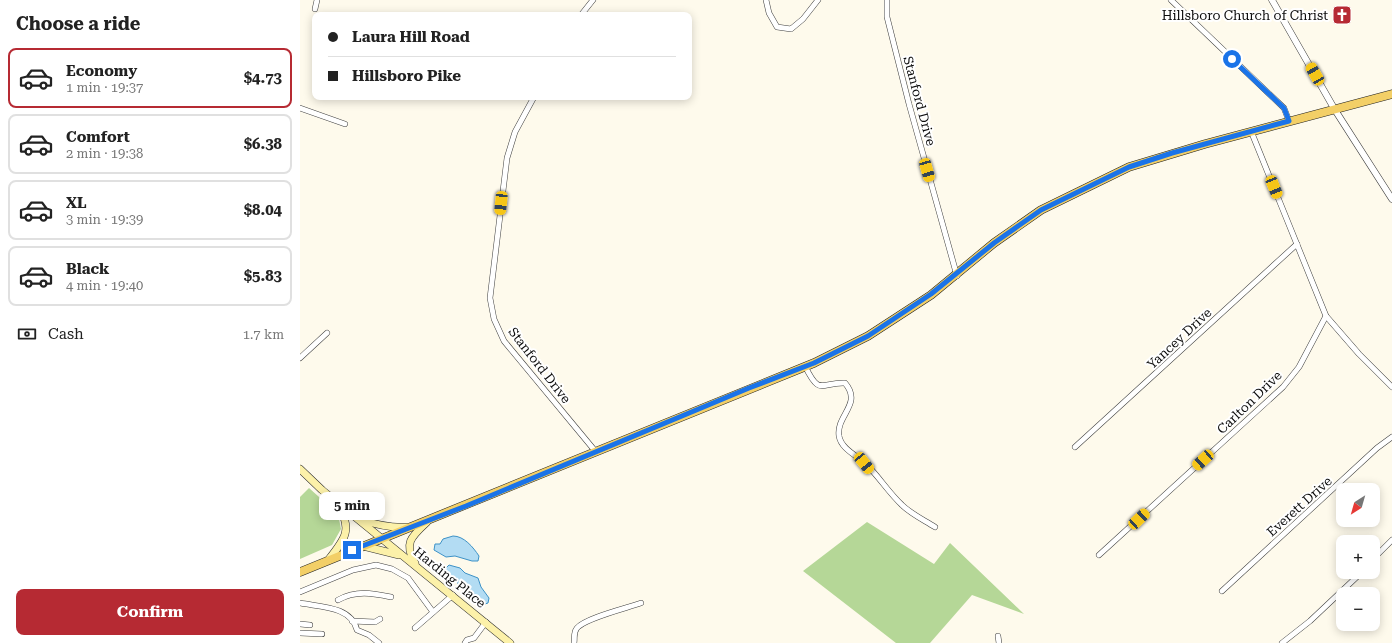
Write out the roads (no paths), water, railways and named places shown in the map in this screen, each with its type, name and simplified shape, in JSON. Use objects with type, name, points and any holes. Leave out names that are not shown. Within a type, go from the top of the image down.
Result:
[{"type":"main road","points":[[300,572],[806,366],[868,336],[956,276],[1017,226],[1041,210],[1080,189],[1129,167],[1251,131],[1392,94]]},
{"type":"main road","name":"Harding Place","points":[[300,469],[335,501],[453,595],[510,643]]},
{"type":"main road","points":[[329,559],[340,545],[347,525],[343,514],[335,501]]},
{"type":"main road","points":[[355,517],[388,527],[415,526]]},
{"type":"main road","points":[[417,567],[409,551],[410,541],[427,521]]},
{"type":"main road","points":[[363,546],[385,550],[405,557]]},
{"type":"street","points":[[315,9],[317,0]]},
{"type":"street","points":[[583,12],[593,0]]},
{"type":"street","points":[[766,0],[769,13],[777,27],[791,29],[803,19],[818,0]]},
{"type":"street","name":"Stanford Drive","points":[[886,0],[887,17],[909,104],[956,276]]},
{"type":"street","points":[[1171,0],[1284,108],[1289,121]]},
{"type":"street","points":[[1272,0],[1335,110],[1392,199]]},
{"type":"street","name":"Stanford Drive","points":[[532,100],[515,132],[506,158],[490,298],[494,319],[504,341],[596,452]]},
{"type":"street","points":[[300,108],[345,124]]},
{"type":"street","points":[[1251,131],[1326,316],[1359,354],[1392,387]]},
{"type":"street","name":"Yancey Drive","points":[[1075,447],[1297,244]]},
{"type":"street","name":"Carlton Drive","points":[[1099,555],[1283,387],[1299,367],[1326,316]]},
{"type":"street","points":[[300,358],[327,333]]},
{"type":"street","points":[[806,366],[812,380],[819,385],[825,387],[836,383],[845,383],[850,388],[852,395],[850,404],[839,429],[839,437],[842,444],[864,463],[903,507],[935,527]]},
{"type":"street","name":"Everett Drive","points":[[1222,591],[1377,448],[1392,437]]},
{"type":"street","points":[[1380,552],[1392,540]]},
{"type":"street","points":[[300,592],[353,570],[376,565],[392,569],[408,578],[433,612]]},
{"type":"street","points":[[1282,643],[1310,621],[1355,579]]},
{"type":"street","points":[[338,600],[347,595],[364,592],[391,597]]},
{"type":"street","points":[[415,628],[453,595]]},
{"type":"street","points":[[300,603],[334,609],[344,613],[352,621],[357,630],[369,635],[379,643]]},
{"type":"street","points":[[574,643],[574,633],[577,627],[586,621],[641,603]]},
{"type":"street","points":[[352,621],[375,622],[380,619]]},
{"type":"street","points":[[464,643],[467,640],[474,640],[486,622]]},
{"type":"street","points":[[300,624],[310,625]]},
{"type":"street","points":[[300,633],[322,634]]},
{"type":"street","points":[[998,636],[999,643]]},
{"type":"water","points":[[453,536],[461,538],[471,546],[479,556],[478,561],[472,561],[455,556],[446,557],[434,550],[435,544],[440,544],[443,539]]},
{"type":"water","points":[[449,565],[460,568],[465,573],[478,578],[481,587],[489,598],[488,603],[482,605],[462,588],[445,569]]},
{"type":"place","name":"Hillsboro Church of Christ","points":[[1342,15]]}]
